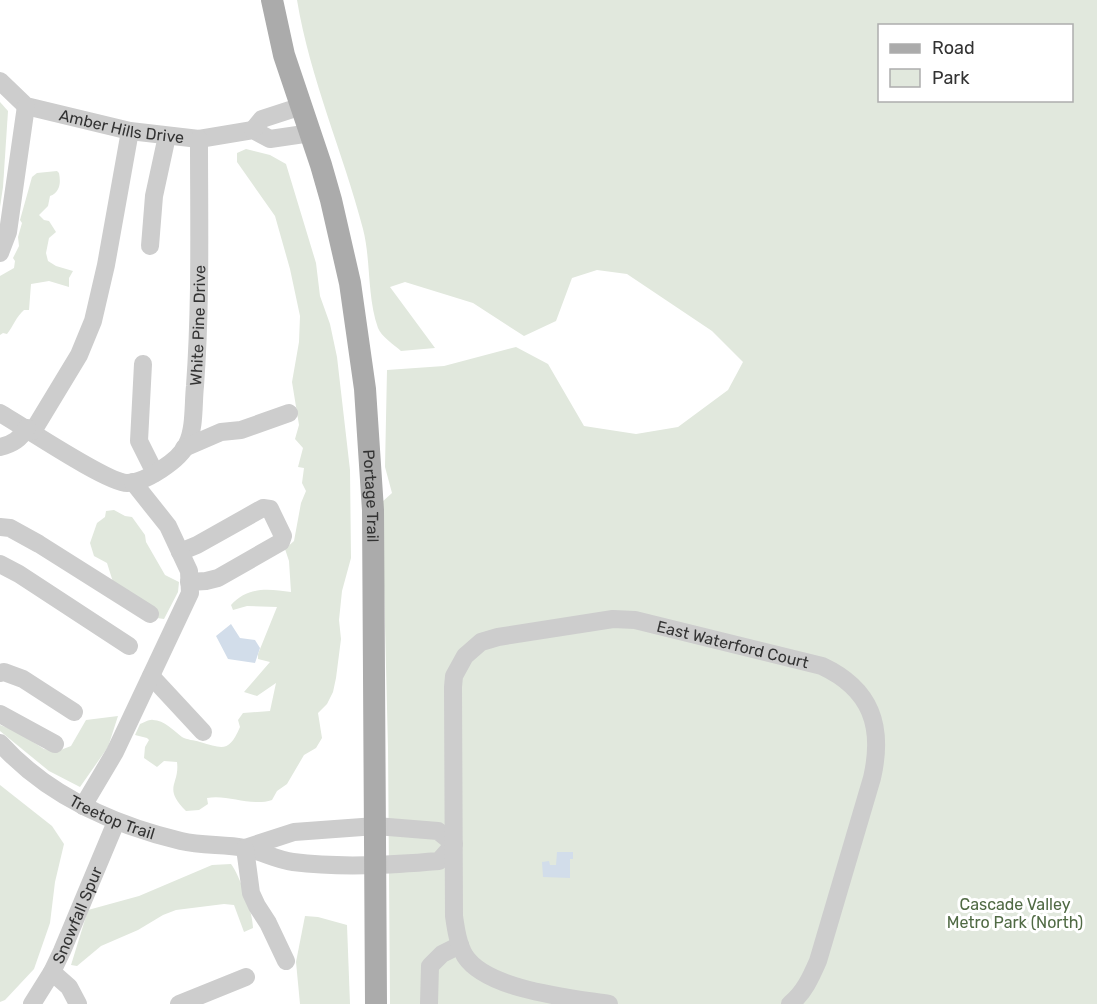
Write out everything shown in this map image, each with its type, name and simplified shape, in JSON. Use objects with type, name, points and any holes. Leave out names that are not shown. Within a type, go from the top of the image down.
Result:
[{"type":"main road","name":"Portage Trail","points":[[272,0],[284,55],[331,200],[350,284],[365,389],[373,510],[376,1004]]},
{"type":"street","name":"Amber Hills Drive","points":[[0,81],[26,106],[130,132],[199,140],[253,130],[270,139],[311,133]]},
{"type":"street","points":[[0,253],[8,232],[26,106]]},
{"type":"street","name":"Amber Hills Drive","points":[[253,130],[262,119],[302,106]]},
{"type":"street","points":[[0,447],[9,445],[30,429],[79,355],[93,321],[106,265],[130,132]]},
{"type":"street","points":[[150,246],[154,196],[167,136]]},
{"type":"street","name":"White Pine Drive","points":[[184,448],[191,425],[196,363],[199,297],[199,140]]},
{"type":"street","points":[[143,364],[139,441],[155,473]]},
{"type":"street","points":[[0,413],[104,474],[125,483],[155,473],[177,458],[184,448],[220,432],[241,430],[289,413]]},
{"type":"street","points":[[83,806],[115,753],[190,593],[189,571],[168,526],[133,482]]},
{"type":"street","points":[[180,552],[263,508],[270,509],[283,536],[281,542],[218,578],[189,582]]},
{"type":"street","points":[[0,527],[10,528],[39,544],[150,614]]},
{"type":"street","points":[[0,564],[129,646]]},
{"type":"street","name":"East Waterford Court","points":[[609,1004],[505,983],[475,967],[459,945],[454,916],[454,676],[465,656],[481,642],[538,629],[624,618],[796,658],[830,669],[851,684],[871,713],[878,741],[877,758],[858,828],[818,961],[811,979],[790,1004]]},
{"type":"street","points":[[0,674],[4,672],[23,679],[74,712]]},
{"type":"street","points":[[151,676],[203,732]]},
{"type":"street","points":[[0,714],[55,744]]},
{"type":"street","name":"Treetop Trail","points":[[0,743],[20,765],[83,806],[116,822],[183,842],[245,848],[291,862],[376,866]]},
{"type":"street","name":"Snowfall Spur","points":[[33,1003],[52,972],[116,822]]},
{"type":"street","points":[[376,826],[438,831],[454,844],[439,861],[376,866]]},
{"type":"street","name":"Treetop Trail","points":[[245,848],[294,832],[376,826]]},
{"type":"street","points":[[245,848],[251,893],[286,962]]},
{"type":"street","points":[[429,1004],[430,966],[442,954],[459,945]]},
{"type":"street","points":[[52,972],[69,987],[78,1004]]},
{"type":"street","points":[[179,1004],[246,977]]},
{"type":"green space","name":"Cascade Valley Metro Park (North)","points":[[297,0],[1097,0],[1097,1004],[390,1004],[388,748],[382,502],[392,493],[385,467],[387,370],[444,366],[516,347],[548,364],[584,426],[636,434],[678,427],[728,390],[743,362],[712,331],[627,274],[597,270],[572,278],[556,321],[524,336],[473,303],[405,282],[390,287],[435,348],[401,351],[378,328],[372,304],[363,229],[310,58]]},
{"type":"green space","points":[[0,102],[8,111],[0,207]]},
{"type":"green space","points":[[246,149],[270,155],[286,164],[316,263],[320,296],[330,324],[337,357],[350,470],[351,558],[342,591],[339,620],[341,639],[336,678],[327,704],[318,713],[322,738],[316,748],[304,755],[287,784],[277,791],[272,800],[256,802],[207,798],[208,804],[199,810],[186,811],[173,791],[177,762],[164,761],[157,767],[144,758],[145,747],[149,740],[135,735],[140,724],[157,720],[184,738],[220,747],[229,745],[232,741],[240,727],[238,720],[243,713],[270,711],[276,683],[257,696],[244,692],[270,662],[258,659],[258,654],[277,607],[247,606],[233,610],[231,605],[244,595],[259,590],[291,592],[289,561],[285,549],[294,541],[301,503],[306,491],[302,483],[304,468],[298,467],[303,448],[295,439],[299,425],[292,382],[299,342],[300,316],[275,216],[237,162],[237,153]]},
{"type":"green space","points":[[57,171],[60,177],[59,187],[50,196],[48,206],[39,215],[49,221],[56,232],[49,238],[46,253],[48,261],[73,271],[69,278],[69,287],[49,281],[31,284],[29,310],[21,313],[7,334],[0,335],[0,276],[14,268],[13,258],[19,246],[18,237],[22,223],[20,220],[32,177],[37,173]]},
{"type":"green space","points":[[114,510],[132,517],[145,535],[146,542],[165,575],[179,582],[178,592],[164,619],[157,618],[113,582],[107,563],[94,556],[90,543],[97,523],[105,517],[106,511]]},
{"type":"green space","points":[[118,716],[108,747],[80,787],[49,771],[0,731],[0,725],[16,731],[44,749],[58,751],[71,746],[86,720]]},
{"type":"green space","points":[[0,785],[52,826],[64,844],[55,882],[50,923],[34,969],[5,1000],[0,1002]]},
{"type":"green space","points":[[231,864],[245,895],[253,928],[244,932],[234,905],[224,904],[176,910],[101,946],[77,966],[71,965],[88,910],[139,896],[212,865]]},
{"type":"green space","points":[[305,916],[347,925],[350,1004],[300,1004],[296,962]]},
{"type":"shaded area","points":[[231,624],[240,638],[255,640],[260,648],[255,663],[228,659],[216,636]]},
{"type":"shaded area","points":[[557,852],[573,852],[573,859],[570,859],[570,878],[543,877],[542,862],[549,861],[550,865],[556,865]]}]
